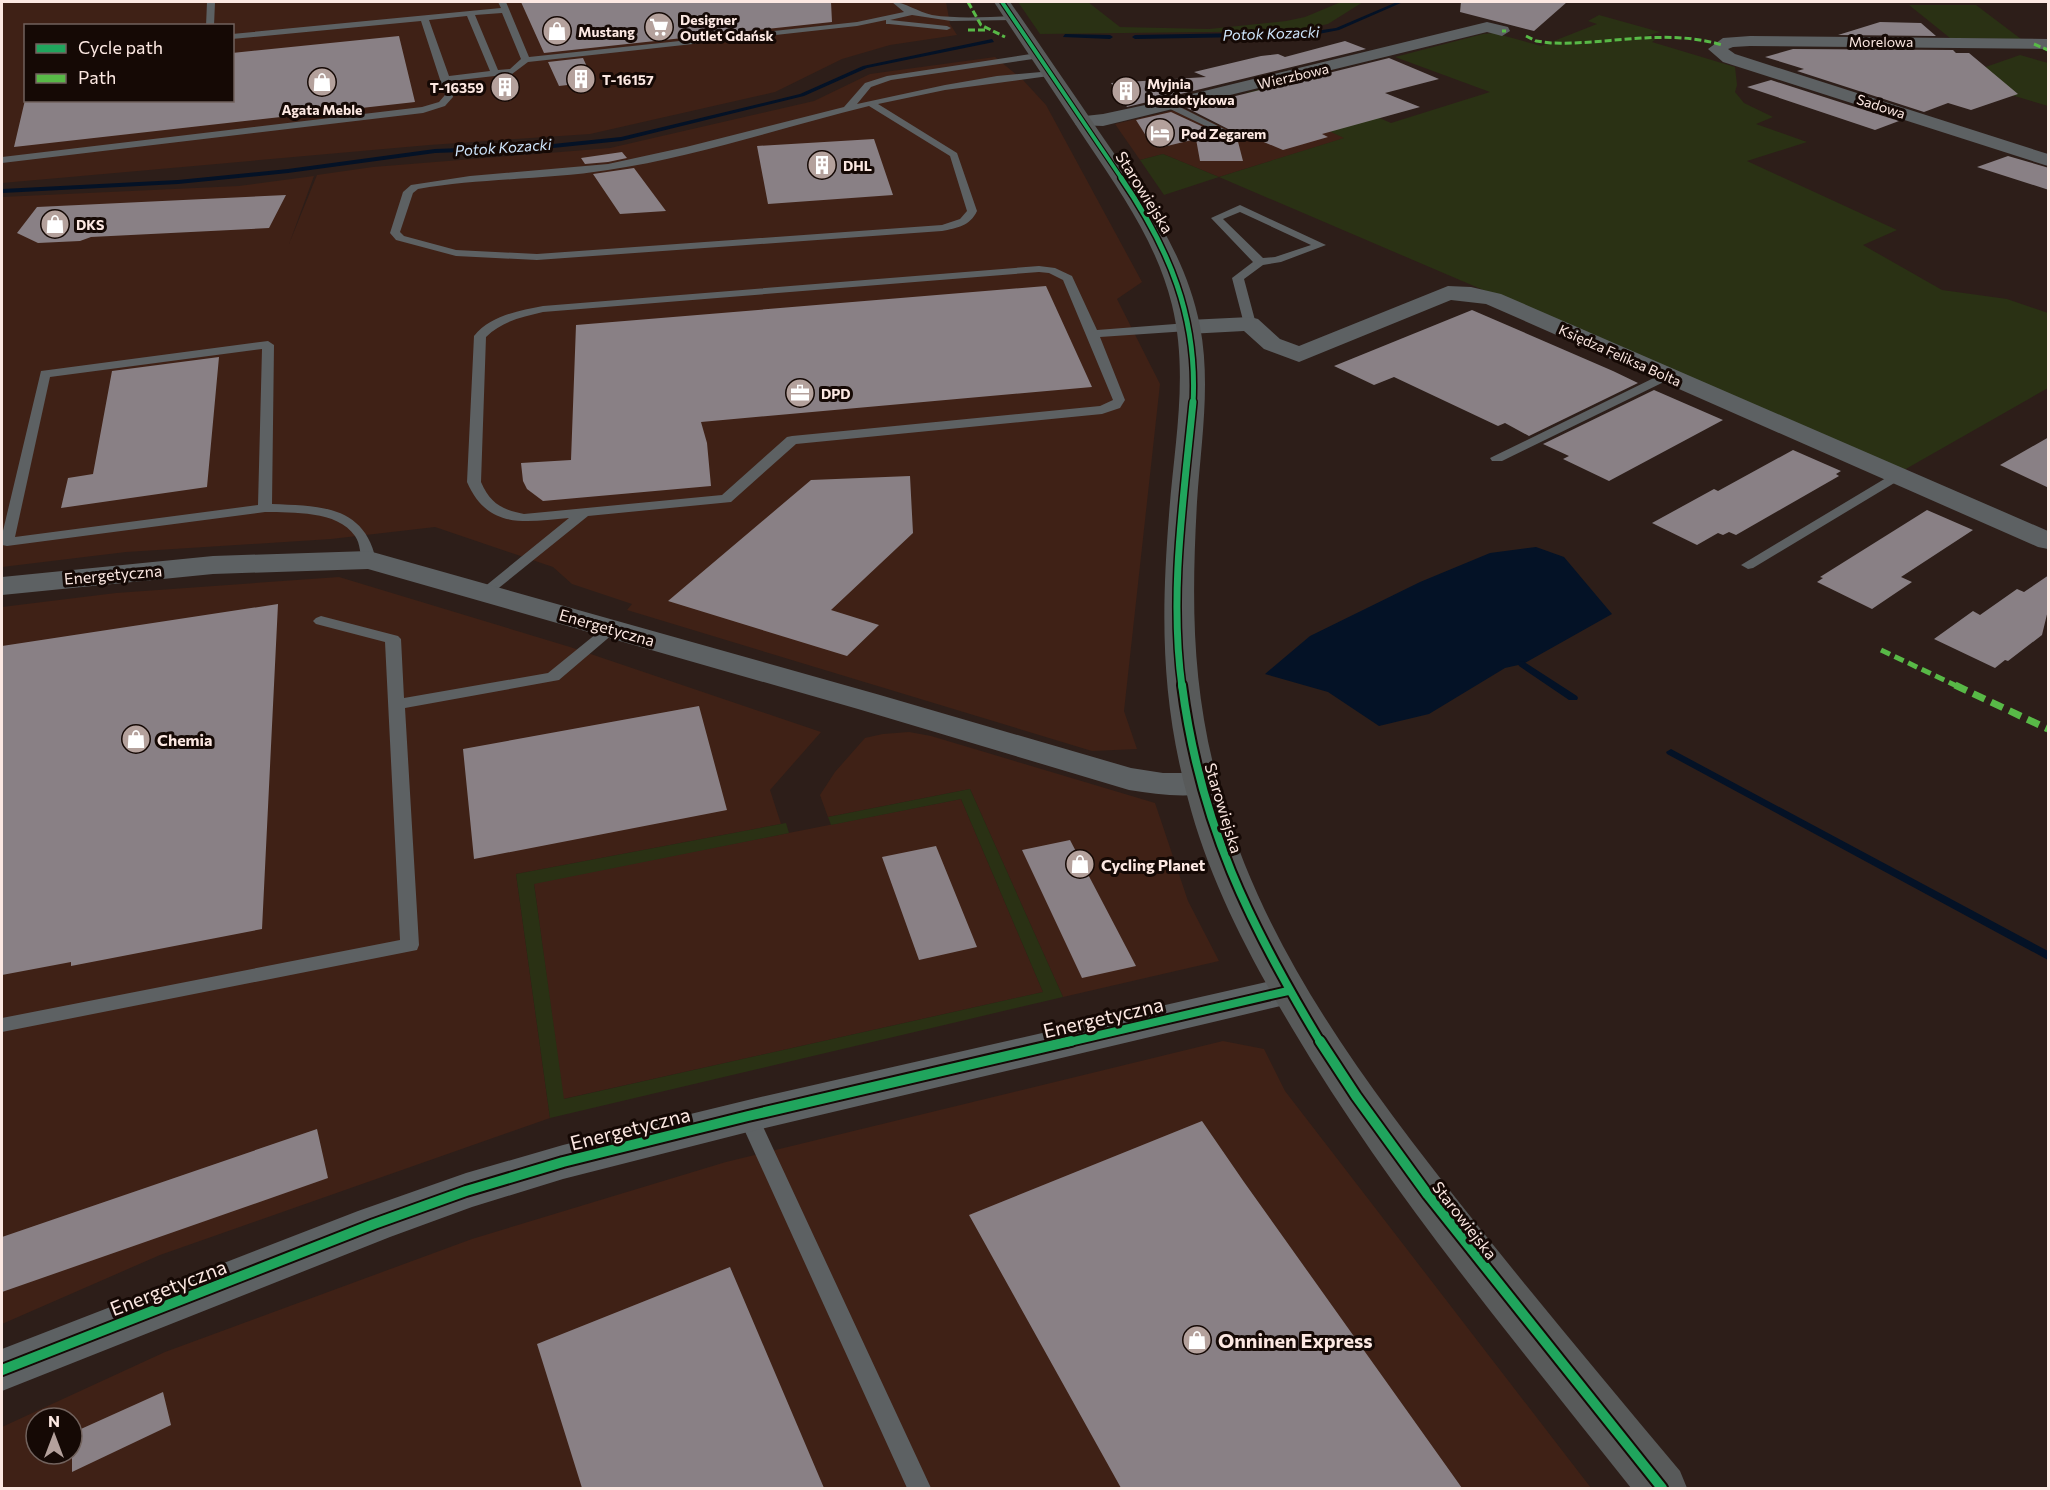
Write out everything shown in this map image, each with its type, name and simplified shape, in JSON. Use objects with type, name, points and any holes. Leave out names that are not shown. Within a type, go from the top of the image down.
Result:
[{"type":"street","name":"Starowiejska","points":[[1002,2],[1159,235],[1179,290],[1188,327],[1193,366],[1193,406],[1186,463],[1179,636],[1185,708],[1201,784],[1233,881],[1288,991],[1341,1074],[1458,1234],[1662,1488]]},
{"type":"street","name":"Wierzbowa","points":[[1083,121],[1103,120],[1170,105],[1486,27],[1502,31]]},
{"type":"street","name":"Morelowa","points":[[1716,49],[1729,42],[1750,41],[2049,44]]},
{"type":"street","name":"Sadowa","points":[[1716,49],[1729,58],[2049,160]]},
{"type":"street","name":"Księdza Feliksa Bolta","points":[[1250,324],[1272,344],[1299,355],[1448,293],[1471,294],[1493,299],[1896,477],[2049,541]]},
{"type":"street","points":[[1188,327],[1250,324]]},
{"type":"street","name":"Energetyczna","points":[[2,586],[213,565],[369,560],[612,628],[1129,779],[1163,784],[1201,784]]},
{"type":"street","name":"Energetyczna","points":[[2,1370],[374,1224],[466,1191],[563,1162],[748,1116],[1288,991]]},
{"type":"lane","points":[[210,24],[211,2]]},
{"type":"lane","points":[[896,2],[904,9],[914,12],[957,18],[1013,18]]},
{"type":"lane","points":[[234,37],[470,13],[504,6],[526,60]]},
{"type":"lane","points":[[446,79],[512,71],[526,60],[882,21],[914,12]]},
{"type":"lane","points":[[470,13],[495,73]]},
{"type":"lane","points":[[2,160],[423,111],[442,104],[450,95],[424,18]]},
{"type":"lane","points":[[882,21],[968,30]]},
{"type":"lane","points":[[847,109],[868,86],[890,78],[1033,49]]},
{"type":"lane","points":[[870,103],[954,155],[972,211],[969,218],[961,224],[942,228],[537,257],[449,252],[400,238],[395,233],[408,192],[415,187],[612,166],[870,103],[992,80],[1049,73]]},
{"type":"lane","points":[[1170,105],[1227,133]]},
{"type":"lane","points":[[1250,324],[1238,278],[1260,262],[1277,260],[1321,245],[1240,208],[1216,218],[1260,262]]},
{"type":"lane","points":[[1039,269],[1052,270],[1068,278],[1093,334],[1119,400],[1116,405],[1102,410],[792,440],[726,499],[524,518],[496,513],[480,497],[474,482],[480,336],[489,326],[509,316],[543,309],[1039,269]]},
{"type":"lane","points":[[1093,334],[1188,327]]},
{"type":"lane","points":[[265,508],[268,345],[45,374],[7,542],[265,508],[319,512],[342,520],[360,532],[369,560]]},
{"type":"lane","points":[[1497,458],[1668,375]]},
{"type":"lane","points":[[1748,565],[1896,477]]},
{"type":"lane","points":[[485,592],[585,512]]},
{"type":"lane","points":[[2,1025],[410,945],[393,639],[321,621]]},
{"type":"lane","points":[[397,704],[553,677],[612,628]]},
{"type":"lane","points":[[748,1116],[919,1488]]},
{"type":"shaded area","points":[[2,2],[946,2],[950,24],[957,35],[890,45],[842,59],[775,92],[590,134],[429,145],[2,183]]},
{"type":"shaded area","points":[[995,57],[1023,80],[1046,105],[1142,282],[1117,299],[1160,384],[1124,711],[1137,749],[1092,751],[627,610],[632,604],[572,584],[553,567],[435,527],[331,539],[126,552],[2,567],[2,197],[239,186],[314,176],[289,244],[317,175],[373,167],[610,148],[814,101],[870,74]]},
{"type":"shaded area","points":[[1183,108],[1237,134],[1298,116],[1345,138],[1219,177],[1163,154],[1140,160],[1115,124]]},
{"type":"shaded area","points":[[339,577],[570,647],[821,732],[770,790],[781,824],[516,874],[550,1118],[160,1255],[2,1324],[2,607],[116,593]]},
{"type":"shaded area","points":[[909,732],[931,736],[1155,803],[1188,901],[1219,961],[1063,997],[970,789],[828,817],[820,795],[835,772],[865,738]]},
{"type":"shaded area","points":[[961,799],[1043,992],[563,1099],[534,883]]},
{"type":"shaded area","points":[[1223,1041],[1264,1049],[1285,1091],[1591,1488],[2,1488],[2,1427],[24,1417],[24,1466],[84,1466],[84,1406],[48,1406],[165,1352],[472,1239],[726,1162]]},
{"type":"green space","points":[[1018,2],[1088,2],[1120,27],[1209,29],[1286,21],[1305,17],[1341,2],[1363,2],[1328,24],[1293,31],[1040,34]]},
{"type":"green space","points":[[1909,5],[1976,5],[2021,39],[1950,38]]},
{"type":"green space","points":[[1599,15],[1660,32],[1646,36],[1656,39],[1652,42],[1735,67],[1737,85],[1735,92],[1744,103],[1773,117],[1756,124],[1807,142],[1747,161],[1897,230],[1863,245],[1942,290],[2007,299],[2048,313],[2048,388],[1904,470],[1219,177],[1344,138],[1246,93],[1293,81],[1391,123],[1490,92],[1395,57],[1494,33],[1541,46],[1597,24],[1588,21]]},
{"type":"green space","points":[[2020,55],[2048,63],[2048,106],[1954,78]]},
{"type":"green space","points":[[1163,154],[1219,177],[1164,195],[1140,160]]},
{"type":"green space","points":[[970,789],[1063,997],[550,1118],[516,874],[786,823],[789,833],[534,884],[564,1099],[1043,992],[961,799],[831,825],[828,817]]},
{"type":"water","points":[[1536,547],[1564,557],[1612,614],[1523,664],[1505,668],[1429,714],[1379,726],[1328,692],[1265,674],[1310,636],[1420,582],[1490,553]]},
{"type":"building","name":"Designer Outlet Gdańsk","points":[[521,2],[831,2],[832,22],[544,53]]},
{"type":"building","points":[[1461,2],[1567,2],[1534,31],[1460,12]]},
{"type":"building","points":[[1880,22],[1921,23],[1936,36],[1838,35]]},
{"type":"building","name":"Agata Meble","points":[[399,36],[415,102],[14,147],[25,102],[234,102],[234,53]]},
{"type":"building","points":[[1345,41],[1366,49],[1127,107],[1111,83],[1206,77],[1194,72],[1261,56],[1278,54],[1285,57]]},
{"type":"building","points":[[1793,49],[1953,50],[1956,53],[1969,53],[2018,94],[1971,110],[1948,103],[1924,112],[1797,71],[1804,69],[1765,57]]},
{"type":"building","points":[[583,58],[594,82],[559,86],[548,62]]},
{"type":"building","points":[[1389,58],[1439,79],[1385,93],[1420,107],[1322,134],[1328,137],[1283,150],[1235,130],[1243,161],[1200,161],[1196,139],[1163,147],[1148,139],[1136,120],[1171,112],[1225,137],[1233,135],[1234,132],[1187,108]]},
{"type":"building","points":[[1771,80],[1899,121],[1875,130],[1747,87]]},
{"type":"building","points":[[874,139],[893,195],[768,204],[757,146]]},
{"type":"building","points":[[622,152],[627,158],[608,162],[585,164],[581,158]]},
{"type":"building","points":[[2008,156],[2049,168],[2049,190],[1977,167]]},
{"type":"building","points":[[634,168],[666,211],[620,214],[593,174]]},
{"type":"building","points":[[286,195],[269,228],[91,237],[80,241],[38,243],[17,233],[37,207]]},
{"type":"building","name":"DPD","points":[[1046,286],[1092,387],[701,422],[707,443],[711,486],[543,501],[527,489],[523,481],[521,463],[571,460],[576,325]]},
{"type":"building","points":[[1472,310],[1638,383],[1529,436],[1505,423],[1498,426],[1394,377],[1374,385],[1334,366]]},
{"type":"building","points":[[219,357],[207,487],[61,508],[68,478],[93,474],[112,371]]},
{"type":"building","points":[[1654,390],[1723,420],[1609,481],[1563,459],[1569,456],[1543,444]]},
{"type":"building","points":[[2049,437],[2049,488],[2000,465]]},
{"type":"building","points":[[1793,450],[1841,471],[1836,474],[1839,476],[1736,535],[1729,532],[1723,535],[1718,533],[1697,545],[1652,523],[1714,489],[1718,491]]},
{"type":"building","points":[[910,476],[913,533],[831,610],[879,625],[847,656],[668,601],[811,480]]},
{"type":"building","points":[[1927,510],[1973,530],[1901,577],[1912,582],[1872,609],[1817,582],[1823,578],[1820,577]]},
{"type":"building","points":[[2049,575],[2049,606],[2042,635],[2008,661],[2005,660],[1995,668],[1934,639],[1973,611],[1980,615],[2017,589],[2024,592]]},
{"type":"building","name":"Chemia","points":[[278,604],[262,929],[71,966],[71,962],[2,975],[2,646]]},
{"type":"building","points":[[699,706],[727,810],[474,859],[463,749]]},
{"type":"building","points":[[1070,840],[1136,966],[1082,978],[1022,850]]},
{"type":"building","points":[[936,846],[977,947],[919,960],[882,857]]},
{"type":"building","name":"Onninen Express","points":[[1202,1121],[1462,1488],[1121,1488],[969,1215]]},
{"type":"building","points":[[317,1129],[328,1178],[2,1292],[2,1237]]},
{"type":"building","points":[[730,1267],[824,1488],[582,1488],[537,1344]]},
{"type":"building","points":[[163,1392],[171,1425],[72,1472],[72,1466],[84,1466],[84,1428]]},
{"type":"waterway","name":"Potok Kozacki","points":[[1135,37],[1308,34],[1337,29],[1400,2]]},
{"type":"waterway","name":"Potok Kozacki","points":[[1065,36],[1110,37]]},
{"type":"waterway","name":"Potok Kozacki","points":[[2,191],[178,182],[288,171],[435,151],[543,147],[621,139],[802,95],[865,67],[992,41]]},
{"type":"waterway","points":[[1523,664],[1573,698]]},
{"type":"waterway","points":[[1671,752],[2048,956]]},
{"type":"marked path","points":[[968,2],[981,25],[1005,37]]},
{"type":"marked path","points":[[968,30],[987,30]]},
{"type":"marked path","points":[[1526,36],[1536,41],[1570,44],[1670,37],[1722,45]]},
{"type":"marked path","points":[[2034,44],[2048,50]]},
{"type":"marked path","points":[[1881,650],[2048,729]]},
{"type":"cycle path","points":[[1002,2],[1143,210],[1163,246],[1184,305],[1194,379],[1180,558],[1178,621],[1181,682],[1199,777],[1218,842],[1235,884],[1291,993],[1356,1096],[1466,1244],[1662,1488]]},
{"type":"cycle path","points":[[2,1370],[374,1224],[466,1191],[563,1162],[748,1116],[1288,991]]},
{"type":"place","name":"Designer Outlet Gdańsk","points":[[659,27]]},
{"type":"place","name":"Mustang","points":[[557,31]]},
{"type":"place","name":"T-16157","points":[[581,79]]},
{"type":"place","name":"Agata Meble","points":[[322,82]]},
{"type":"place","name":"T-16359","points":[[505,87]]},
{"type":"place","name":"Myjnia bezdotykowa","points":[[1126,91]]},
{"type":"place","name":"Pod Zegarem","points":[[1160,133]]},
{"type":"place","name":"DHL","points":[[822,165]]},
{"type":"place","name":"DKS","points":[[55,224]]},
{"type":"place","name":"DPD","points":[[800,393]]},
{"type":"place","name":"Chemia","points":[[136,739]]},
{"type":"place","name":"Cycling Planet","points":[[1080,864]]},
{"type":"place","name":"Onninen Express","points":[[1197,1340]]}]
